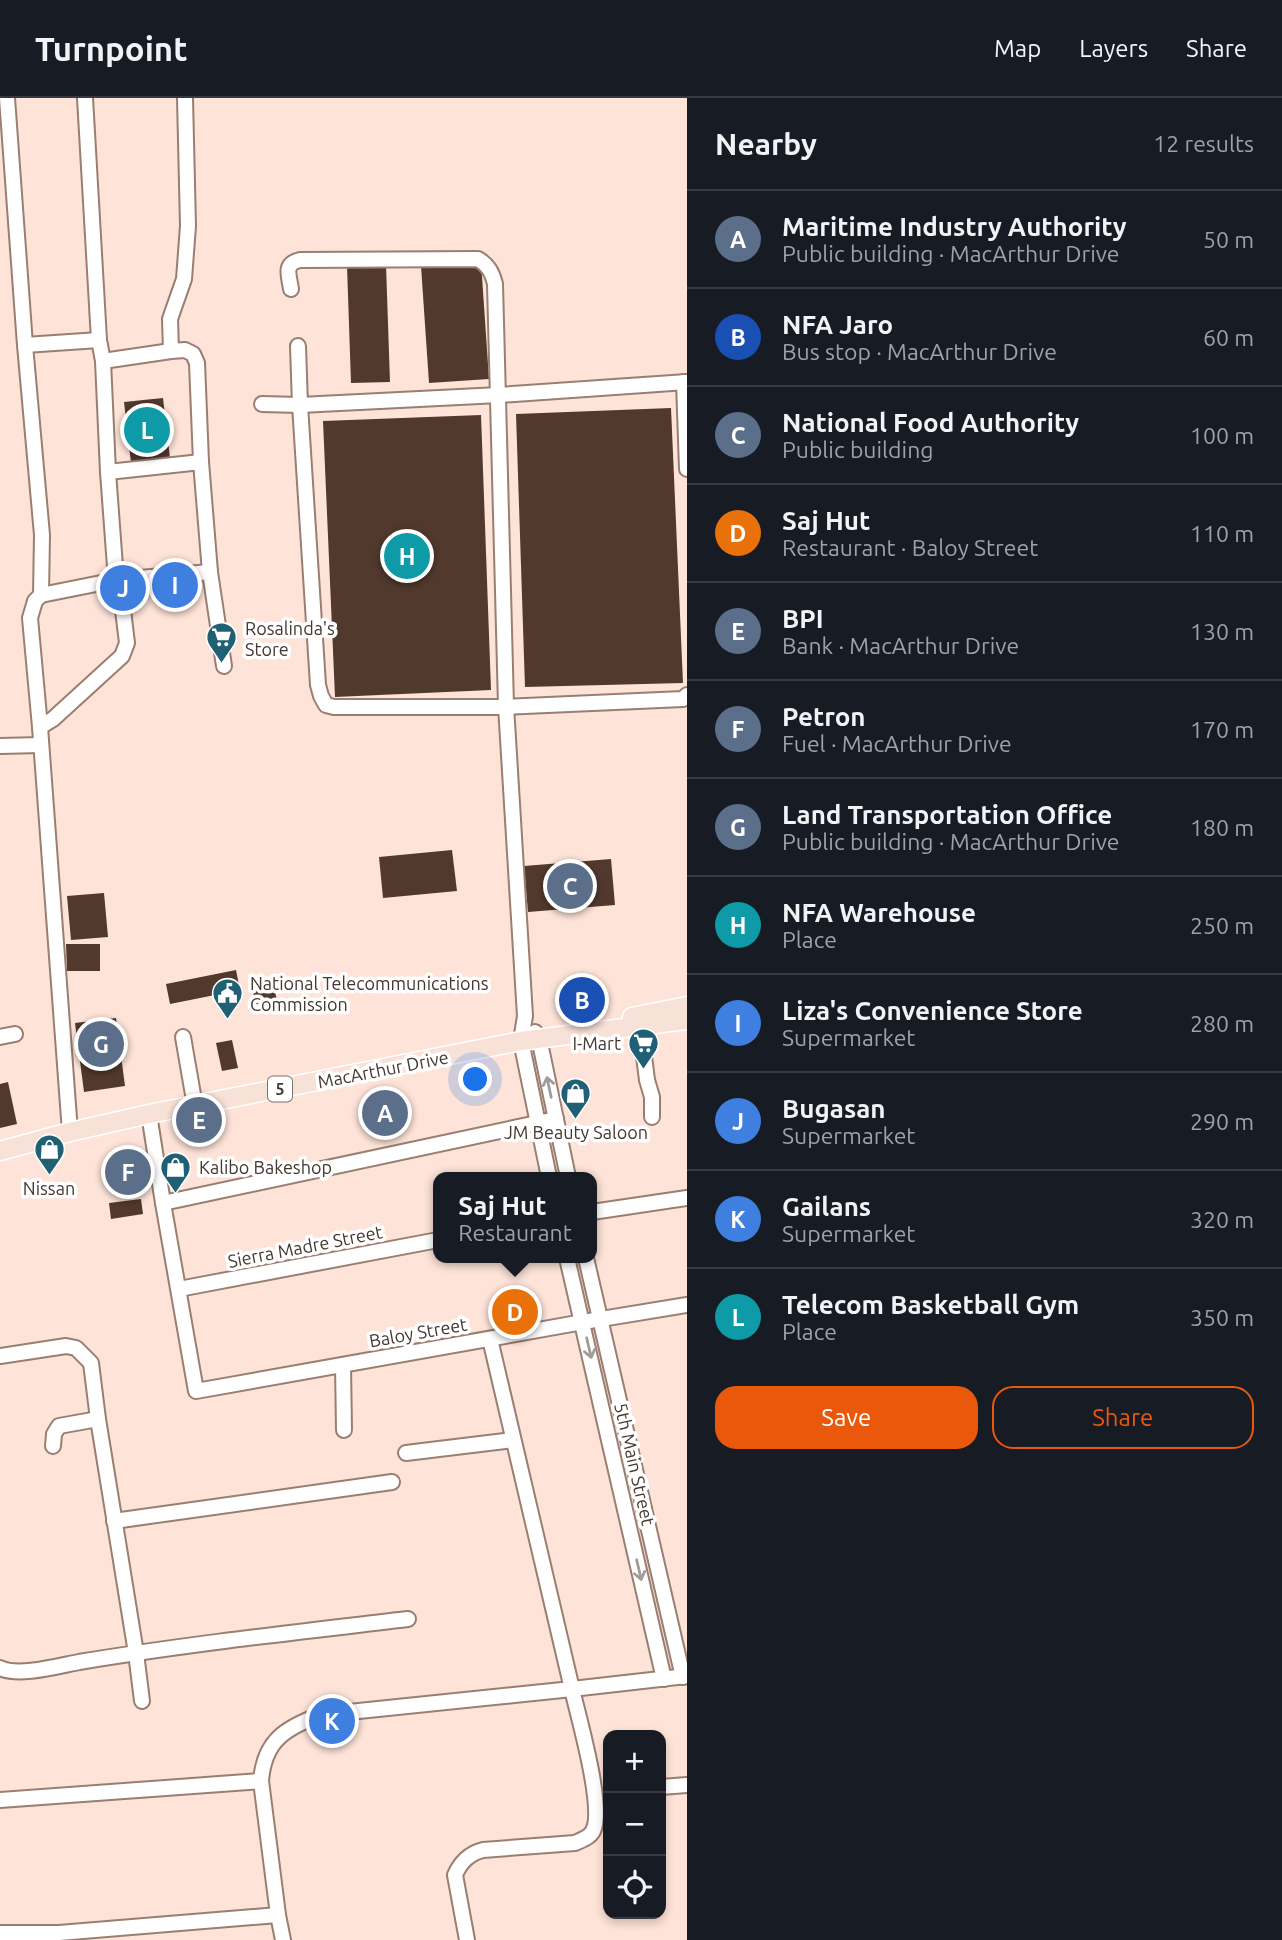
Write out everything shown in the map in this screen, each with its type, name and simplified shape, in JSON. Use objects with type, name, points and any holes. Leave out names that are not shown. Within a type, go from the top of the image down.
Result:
[{"type":"main road","name":"MacArthur Drive","points":[[561,1035],[660,1010],[687,1006]]},
{"type":"main road","name":"MacArthur Drive","points":[[0,1151],[149,1114],[530,1040],[687,1020]]},
{"type":"street","points":[[7,98],[42,535],[41,595]]},
{"type":"street","points":[[85,98],[116,580]]},
{"type":"street","points":[[171,351],[170,319],[184,279],[188,226],[185,98]]},
{"type":"street","points":[[290,289],[289,266],[300,260],[478,259],[492,272],[495,284],[499,396],[506,706],[525,1016],[538,1123],[548,1172]]},
{"type":"street","points":[[25,345],[99,340]]},
{"type":"street","points":[[298,346],[318,685],[326,705],[506,706],[683,699],[687,695]]},
{"type":"street","points":[[103,361],[185,350],[193,354],[197,363],[210,572],[224,666]]},
{"type":"street","points":[[262,404],[300,405],[499,396],[685,382],[687,469]]},
{"type":"street","points":[[108,472],[201,461]]},
{"type":"street","points":[[70,1132],[30,618],[35,601],[41,595],[116,580],[210,572]]},
{"type":"street","points":[[40,727],[53,719],[122,656],[127,643],[122,602]]},
{"type":"street","points":[[0,746],[41,745]]},
{"type":"street","points":[[640,1026],[652,1097],[652,1117]]},
{"type":"street","points":[[0,1037],[15,1034]]},
{"type":"street","points":[[183,1037],[195,1106]]},
{"type":"street","points":[[530,1040],[556,1119],[567,1172]]},
{"type":"street","points":[[149,1114],[179,1289]]},
{"type":"street","points":[[163,1203],[556,1119]]},
{"type":"street","points":[[597,1211],[687,1198]]},
{"type":"street","name":"Sierra Madre Street","points":[[179,1289],[433,1241]]},
{"type":"street","name":"5th Main Street","points":[[568,1263],[664,1679]]},
{"type":"street","name":"5th Main Street","points":[[587,1263],[685,1676]]},
{"type":"street","name":"Baloy Street","points":[[179,1289],[196,1391],[687,1305]]},
{"type":"street","points":[[467,1940],[455,1875],[459,1867],[478,1852],[575,1843],[586,1838],[593,1830],[602,1793],[572,1689],[490,1339]]},
{"type":"street","points":[[0,1356],[66,1346],[76,1348],[91,1363],[142,1701]]},
{"type":"street","points":[[343,1365],[344,1430]]},
{"type":"street","points":[[53,1446],[54,1434],[59,1426],[98,1419]]},
{"type":"street","points":[[407,1452],[513,1440]]},
{"type":"street","points":[[114,1521],[392,1482]]},
{"type":"street","points":[[0,1668],[12,1672],[31,1670],[136,1653],[408,1619]]},
{"type":"street","points":[[283,1940],[261,1782],[262,1766],[273,1744],[282,1734],[299,1723],[320,1715],[685,1676]]},
{"type":"street","points":[[0,1800],[261,1782]]},
{"type":"street","points":[[666,1787],[687,1785]]},
{"type":"street","points":[[0,1933],[59,1933],[278,1916]]},
{"type":"building","points":[[481,262],[489,379],[429,383],[421,266]]},
{"type":"building","points":[[386,265],[390,382],[351,383],[347,266]]},
{"type":"building","points":[[163,398],[170,458],[131,463],[124,402]]},
{"type":"building","points":[[671,408],[683,683],[525,687],[516,414]]},
{"type":"building","points":[[481,415],[491,690],[335,697],[323,421]]},
{"type":"building","points":[[452,850],[457,891],[383,898],[379,857]]},
{"type":"building","points":[[611,859],[615,905],[528,912],[524,866]]},
{"type":"building","points":[[104,893],[108,937],[71,940],[67,896]]},
{"type":"building","points":[[66,944],[100,944],[100,971],[67,971]]},
{"type":"building","points":[[236,970],[240,990],[170,1004],[166,984]]},
{"type":"building","points":[[272,980],[277,1000],[256,1004],[251,984]]},
{"type":"building","points":[[116,1018],[125,1086],[84,1092],[75,1023]]},
{"type":"building","points":[[232,1040],[238,1068],[222,1071],[216,1043]]},
{"type":"building","points":[[8,1082],[17,1124],[0,1128],[0,1084]]},
{"type":"building","points":[[133,1147],[140,1193],[123,1196],[116,1150]]},
{"type":"building","points":[[141,1199],[143,1214],[111,1219],[109,1203]]},
{"type":"place","name":"Telecom Basketball Gym","points":[[147,430]]},
{"type":"place","name":"NFA Warehouse","points":[[407,556]]},
{"type":"place","name":"Liza's Convenience Store","points":[[175,585]]},
{"type":"place","name":"Bugasan","points":[[123,588]]},
{"type":"place","name":"Rosalinda's Store","points":[[222,665]]},
{"type":"place","name":"National Food Authority","points":[[570,886]]},
{"type":"place","name":"NFA Jaro","points":[[582,1000]]},
{"type":"place","name":"National Telecommunications Commission","points":[[227,1020]]},
{"type":"place","name":"Land Transportation Office","points":[[101,1044]]},
{"type":"place","name":"I-Mart","points":[[644,1070]]},
{"type":"place","name":"Maritime Industry Authority","points":[[385,1113]]},
{"type":"place","name":"BPI","points":[[199,1120]]},
{"type":"place","name":"JM Beauty Saloon","points":[[576,1121]]},
{"type":"place","name":"Petron","points":[[128,1172]]},
{"type":"place","name":"Nissan","points":[[49,1177]]},
{"type":"place","name":"Kalibo Bakeshop","points":[[176,1194]]},
{"type":"place","name":"Saj Hut","points":[[515,1312]]},
{"type":"place","name":"Gailans","points":[[332,1721]]}]
